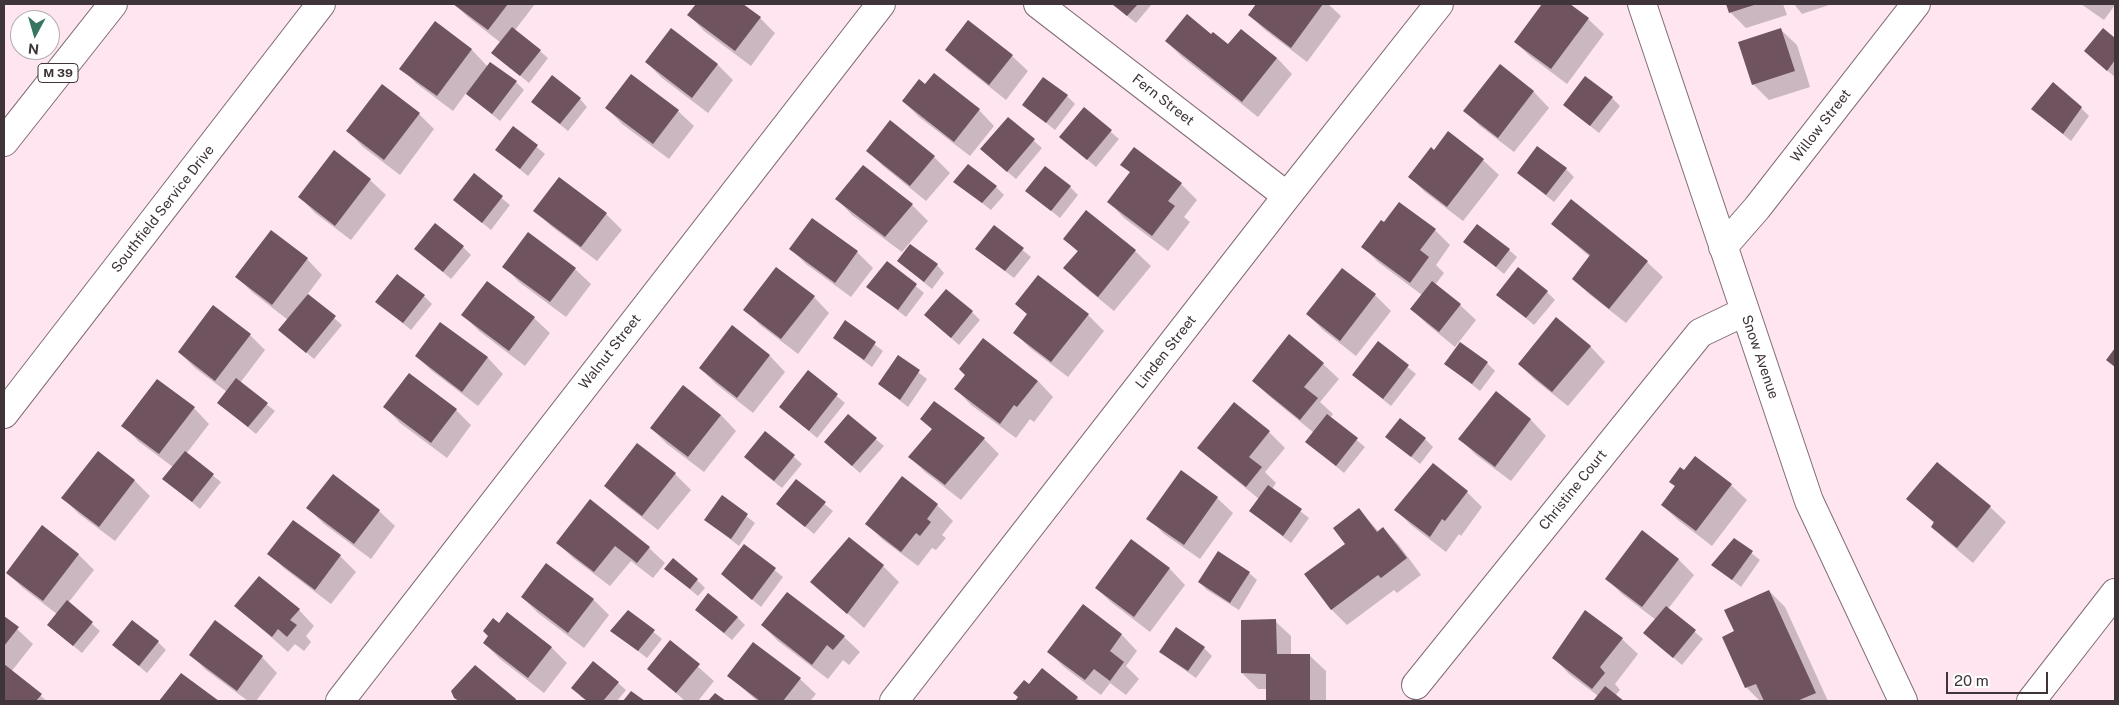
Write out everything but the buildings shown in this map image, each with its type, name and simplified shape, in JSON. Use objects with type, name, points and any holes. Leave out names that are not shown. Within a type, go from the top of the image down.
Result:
[{"type":"main road","name":"M 39","points":[[4,142],[113,4]]},
{"type":"main road","name":"Southfield Service Drive","points":[[4,414],[322,4]]},
{"type":"main road","name":"Walnut Street","points":[[340,701],[881,4]]},
{"type":"main road","name":"Fern Street","points":[[1038,4],[1287,196]]},
{"type":"main road","name":"Linden Street","points":[[894,701],[1439,4]]},
{"type":"main road","name":"Snow Avenue","points":[[1642,4],[1809,501],[1903,701]]},
{"type":"main road","name":"Willow Street","points":[[1723,247],[1757,208],[1916,4]]},
{"type":"main road","name":"Christine Court","points":[[1416,685],[1700,333],[1744,312]]},
{"type":"main road","points":[[2031,701],[2115,593]]}]
